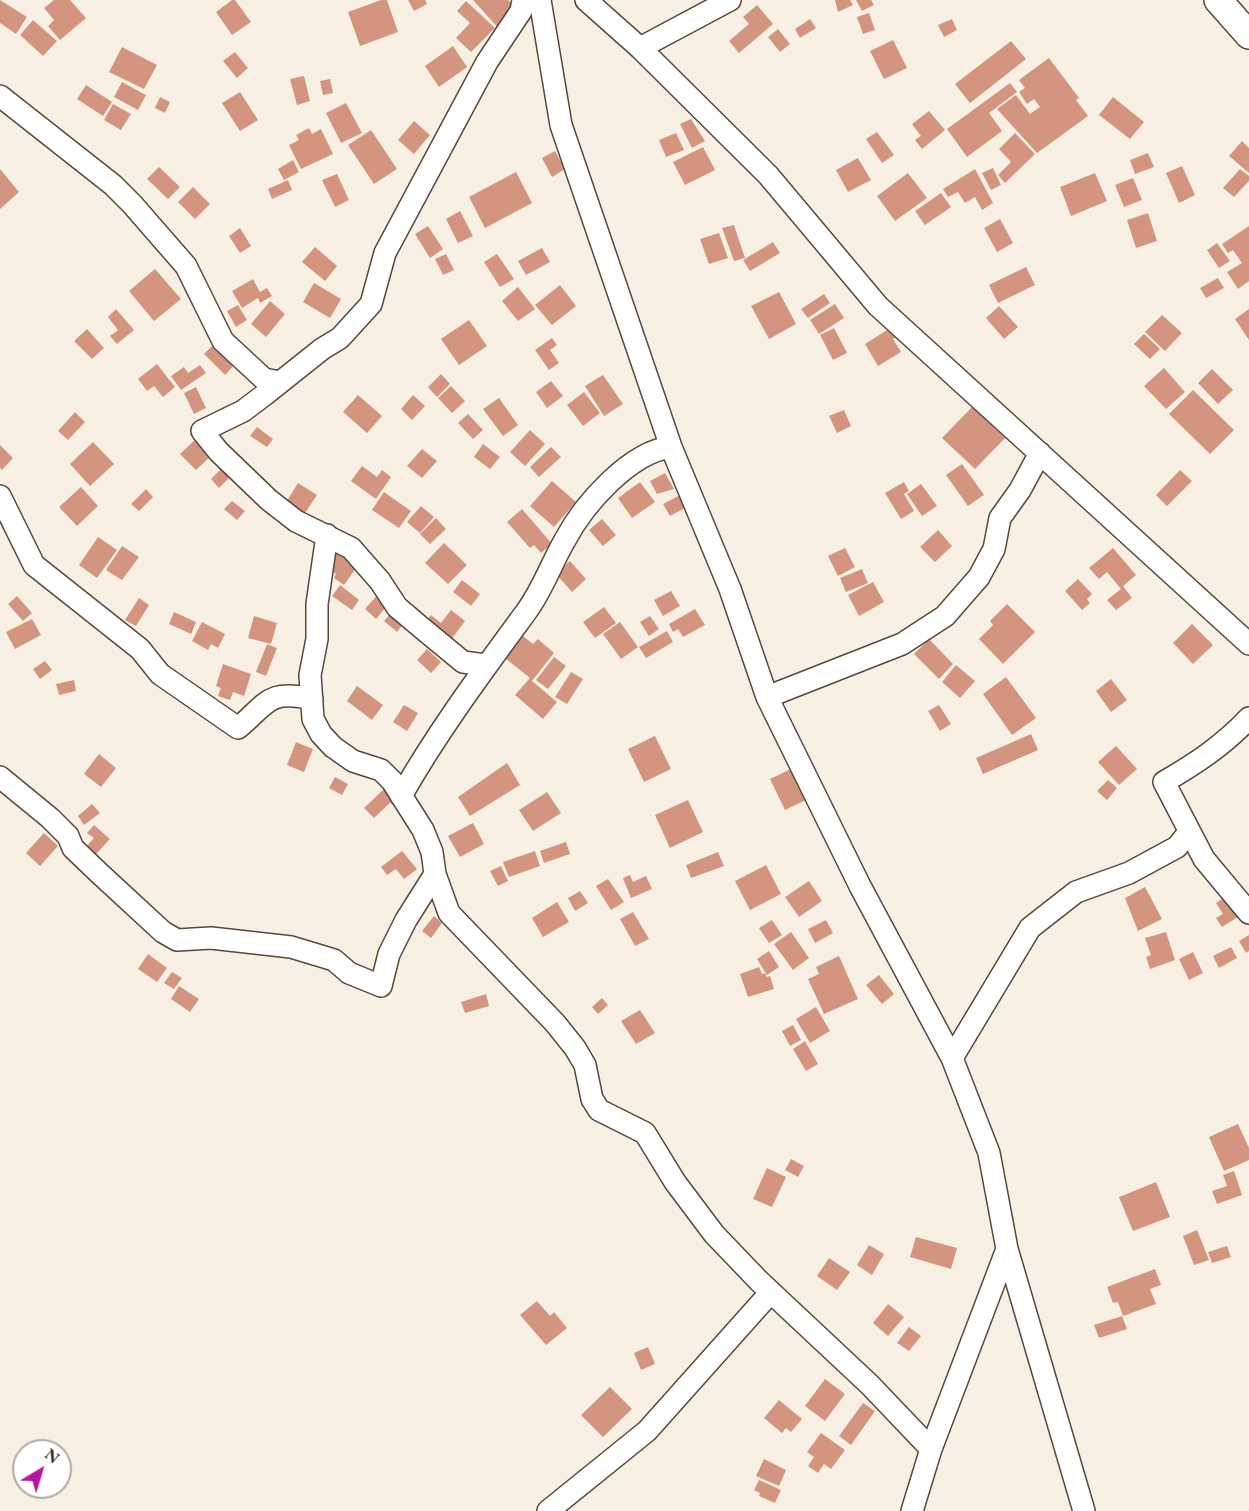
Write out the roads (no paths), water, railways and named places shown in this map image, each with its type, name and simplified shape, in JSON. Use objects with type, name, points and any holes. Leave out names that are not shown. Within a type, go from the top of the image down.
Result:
[{"type":"main road","points":[[1218,0],[1249,35]]},
{"type":"street","points":[[485,665],[463,662],[423,629],[397,607],[351,548],[296,521],[269,500],[219,452],[202,431],[243,411],[340,338],[371,304],[385,253],[449,138],[487,62],[521,11],[523,0]]},
{"type":"street","points":[[540,0],[561,124],[671,447],[730,589],[767,697],[860,886],[952,1058],[989,1153],[1007,1249],[1084,1511]]},
{"type":"street","points":[[586,0],[640,48],[768,175],[878,306],[1249,644]]},
{"type":"street","points":[[640,48],[730,0]]},
{"type":"street","points":[[0,96],[114,186],[186,266],[223,341],[264,379],[280,382]]},
{"type":"street","points":[[401,796],[423,758],[485,665],[528,610],[546,581],[565,538],[612,480],[637,459],[656,449],[671,447]]},
{"type":"street","points":[[767,697],[902,644],[945,616],[979,577],[994,549],[1000,518],[1020,490],[1040,453]]},
{"type":"street","points":[[0,496],[34,565],[140,649],[160,674],[219,717],[238,728],[272,698],[284,694],[312,699]]},
{"type":"street","points":[[327,535],[317,604],[317,639],[311,660],[313,720],[321,734],[353,761],[381,770],[401,796],[423,830],[432,852],[435,874],[449,914],[555,1023],[575,1048],[585,1065],[591,1099],[599,1110],[645,1133],[675,1182],[714,1234],[771,1292],[870,1385],[931,1449]]},
{"type":"street","points":[[1249,718],[1231,737],[1164,782],[1204,859],[1249,913]]},
{"type":"street","points":[[0,777],[50,818],[68,836],[73,848],[163,932],[177,940],[211,938],[291,947],[334,960],[349,973],[381,986],[389,954],[406,920],[435,874]]},
{"type":"street","points":[[952,1058],[1030,927],[1076,892],[1129,873],[1177,847],[1189,832]]},
{"type":"street","points":[[912,1511],[931,1449],[1007,1249]]},
{"type":"street","points":[[548,1511],[647,1431],[771,1292]]}]
